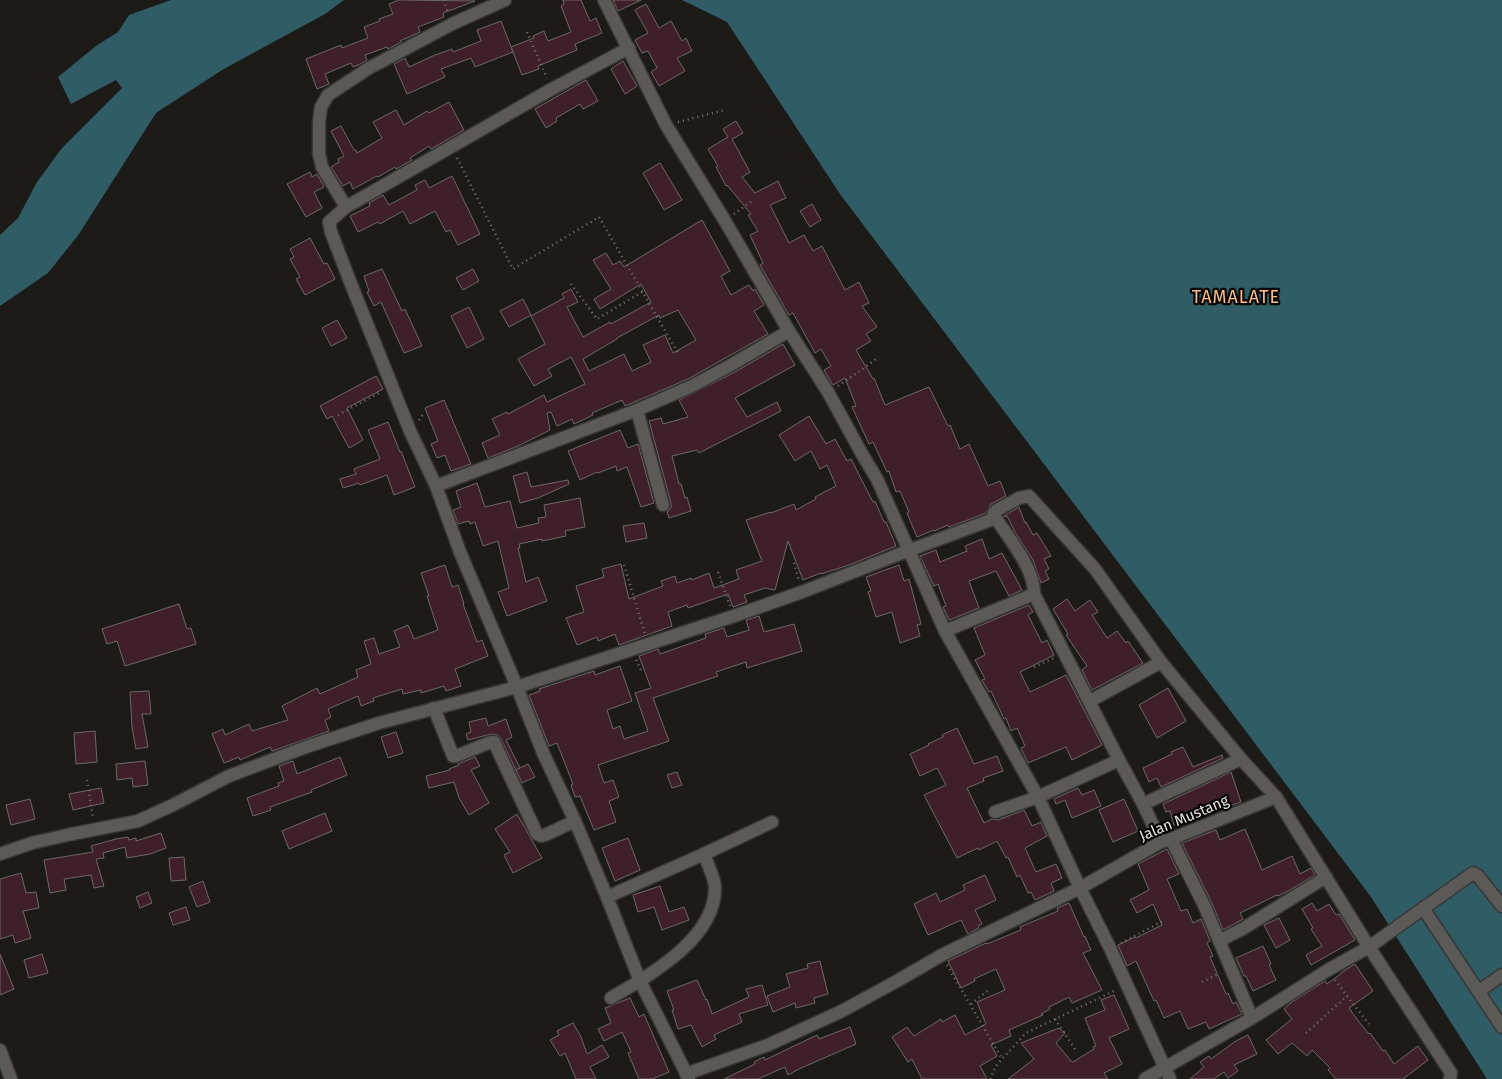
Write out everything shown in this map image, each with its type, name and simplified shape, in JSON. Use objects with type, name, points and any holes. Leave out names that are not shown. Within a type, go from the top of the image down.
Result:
[{"type":"street","points":[[346,207],[322,167],[319,154],[321,107],[328,95],[369,68],[452,24],[505,0]]},
{"type":"street","points":[[604,0],[666,125],[789,331],[828,392],[878,479],[945,631],[1038,797],[1170,1079]]},
{"type":"street","points":[[629,48],[552,88],[346,207],[329,222],[331,232],[410,431],[436,486],[460,552],[544,756],[575,821],[640,981],[688,1077]]},
{"type":"street","points":[[436,486],[637,410],[692,386],[789,331]]},
{"type":"street","points":[[637,410],[663,505]]},
{"type":"street","points":[[1252,1018],[1204,905],[1143,804],[1119,760],[1034,594],[1030,575],[1023,560],[995,517],[994,513],[997,510],[1018,498],[1029,496],[1095,569],[1161,662],[1241,759],[1276,797],[1369,947],[1449,1070],[1450,1079]]},
{"type":"street","points":[[0,854],[32,843],[138,821],[229,776],[265,762],[378,723],[517,687],[734,616],[802,592],[995,517]]},
{"type":"street","points":[[945,631],[1034,594]]},
{"type":"street","points":[[1090,701],[1161,662]]},
{"type":"street","points":[[434,708],[453,756],[494,742],[537,834],[545,835],[575,821]]},
{"type":"street","points":[[1143,804],[1241,759]]},
{"type":"street","points":[[995,812],[1038,797],[1119,760]]},
{"type":"street","name":"Jalan Mustang","points":[[688,1077],[768,1045],[842,1011],[942,955],[1080,888],[1166,840],[1276,797]]},
{"type":"street","points":[[607,897],[772,822]]},
{"type":"street","points":[[610,998],[640,981],[682,950],[700,931],[712,913],[716,886],[704,854]]},
{"type":"street","points":[[1145,1079],[1252,1018],[1328,970],[1369,947],[1473,873],[1478,876],[1502,906]]},
{"type":"street","points":[[1219,941],[1266,915],[1326,877]]},
{"type":"street","points":[[1423,908],[1502,1027]]},
{"type":"street","points":[[1479,991],[1502,974]]},
{"type":"street","points":[[0,1050],[11,1079]]},
{"type":"path","points":[[527,32],[552,88]]},
{"type":"path","points":[[666,125],[725,110]]},
{"type":"path","points":[[451,147],[513,269],[599,217],[678,353]]},
{"type":"path","points":[[725,221],[751,202]]},
{"type":"path","points":[[571,284],[597,319],[642,292]]},
{"type":"path","points":[[828,392],[876,359]]},
{"type":"path","points":[[338,415],[393,386]]},
{"type":"path","points":[[794,563],[802,592]]},
{"type":"path","points":[[624,565],[648,644]]},
{"type":"path","points":[[718,572],[734,616]]},
{"type":"path","points":[[1034,667],[1064,652]]},
{"type":"path","points":[[87,780],[94,829]]},
{"type":"path","points":[[1110,948],[1163,921]]},
{"type":"path","points":[[942,955],[1002,1059]]},
{"type":"path","points":[[1202,982],[1230,968]]},
{"type":"path","points":[[1328,970],[1369,1024]]},
{"type":"path","points":[[990,1079],[996,1066],[1026,1033],[1127,986]]},
{"type":"path","points":[[971,1004],[990,989]]},
{"type":"path","points":[[1306,1033],[1347,996]]},
{"type":"path","points":[[1055,1019],[1077,1052]]},
{"type":"water","points":[[171,0],[344,0],[325,14],[222,70],[156,113],[79,234],[48,273],[0,306],[0,235],[18,218],[37,182],[62,148],[122,88],[116,80],[71,104],[58,77],[96,46],[118,32],[129,15]]},
{"type":"water","points":[[682,0],[1502,0],[1502,1079],[1487,1079],[1371,897],[840,194],[727,22]]},
{"type":"building","points":[[399,0],[475,1],[443,13],[444,17],[418,27],[420,32],[388,49],[387,47],[365,55],[367,60],[360,64],[353,67],[351,63],[325,74],[329,84],[317,89],[306,59],[341,45],[342,48],[368,38],[364,27],[393,14],[389,4]]},
{"type":"building","points":[[563,0],[581,0],[590,21],[596,18],[602,33],[575,44],[577,50],[538,66],[539,69],[522,75],[511,47],[534,38],[533,36],[544,31],[548,41],[571,32],[561,6],[564,4]]},
{"type":"building","points":[[613,0],[641,0],[618,11]]},
{"type":"building","points":[[646,4],[659,28],[671,21],[682,41],[686,38],[692,51],[677,58],[685,71],[659,86],[651,72],[657,68],[648,51],[642,53],[635,40],[648,33],[635,10]]},
{"type":"building","points":[[501,21],[513,52],[475,67],[471,58],[441,69],[445,77],[407,94],[394,64],[405,58],[409,67],[435,55],[452,49],[453,52],[481,41],[477,30]]},
{"type":"building","points":[[623,61],[637,86],[625,94],[611,69]]},
{"type":"building","points":[[586,80],[598,101],[583,109],[580,104],[556,118],[557,121],[546,128],[535,109]]},
{"type":"building","points":[[449,102],[464,130],[431,149],[429,146],[410,158],[412,160],[396,169],[395,167],[353,189],[350,182],[343,186],[331,167],[339,162],[338,159],[344,156],[331,131],[341,126],[357,153],[382,138],[373,122],[396,110],[404,125],[427,111],[429,113]]},
{"type":"building","points":[[736,121],[743,133],[732,139],[750,172],[742,177],[755,193],[778,181],[786,198],[770,205],[789,243],[804,235],[813,251],[822,246],[845,290],[859,282],[869,303],[862,306],[877,327],[866,334],[871,341],[856,350],[874,378],[885,405],[929,387],[948,426],[950,425],[960,449],[969,444],[988,486],[1000,481],[1006,496],[991,504],[986,513],[917,537],[900,491],[896,492],[889,471],[887,472],[873,442],[869,444],[852,407],[856,406],[845,378],[833,385],[824,370],[831,366],[821,349],[815,353],[793,313],[789,315],[760,265],[763,263],[750,235],[758,231],[748,215],[751,214],[726,186],[716,167],[718,166],[708,149],[728,137],[723,129]]},
{"type":"building","points":[[660,163],[682,200],[664,210],[643,173]]},
{"type":"building","points":[[310,172],[312,177],[317,174],[324,187],[314,192],[322,208],[306,217],[287,184]]},
{"type":"building","points":[[452,176],[480,234],[458,245],[450,230],[446,232],[435,211],[410,224],[403,211],[380,224],[378,222],[358,232],[350,216],[370,206],[369,203],[383,195],[389,205],[417,190],[415,185],[425,180],[429,188]]},
{"type":"building","points":[[812,204],[821,220],[810,227],[800,211]]},
{"type":"building","points":[[702,220],[730,271],[721,276],[731,295],[749,285],[753,291],[755,289],[764,305],[754,311],[768,334],[688,379],[625,406],[622,400],[592,413],[593,415],[574,424],[572,419],[557,426],[551,412],[547,413],[550,430],[488,458],[482,443],[500,435],[492,419],[507,412],[508,414],[544,395],[547,402],[585,384],[571,357],[548,369],[552,376],[534,386],[518,359],[545,344],[531,316],[564,298],[562,294],[571,289],[578,302],[567,307],[583,337],[610,322],[611,324],[651,302],[641,284],[600,309],[594,299],[611,289],[593,260],[606,253],[613,265],[620,261],[624,267]],"holes":[[[678,310],[696,340],[673,353],[665,335],[643,345],[651,362],[632,371],[624,354],[589,371],[583,359],[659,315],[660,318]]]},
{"type":"building","points":[[310,238],[324,264],[327,263],[335,279],[305,295],[296,279],[300,277],[290,259],[294,257],[290,249]]},
{"type":"building","points":[[382,269],[402,311],[405,309],[422,346],[404,353],[381,302],[374,306],[367,292],[369,291],[364,276]]},
{"type":"building","points":[[473,269],[479,281],[463,290],[456,278]]},
{"type":"building","points":[[523,299],[531,315],[509,327],[500,311]]},
{"type":"building","points":[[469,307],[484,339],[467,348],[451,316]]},
{"type":"building","points":[[337,320],[347,338],[331,346],[322,328]]},
{"type":"building","points":[[783,344],[795,365],[735,398],[747,417],[777,402],[781,411],[699,453],[697,450],[672,456],[679,484],[681,484],[685,498],[687,497],[691,511],[669,518],[667,512],[671,508],[671,503],[649,421],[661,418],[663,424],[688,417],[679,400],[735,372]]},
{"type":"building","points":[[376,376],[383,389],[347,408],[363,440],[349,448],[332,416],[327,419],[320,406]]},
{"type":"building","points":[[444,400],[471,464],[451,471],[445,455],[437,458],[431,444],[438,441],[425,408]]},
{"type":"building","points":[[809,416],[826,444],[835,439],[847,461],[851,459],[873,502],[875,501],[884,522],[886,522],[896,546],[849,565],[803,580],[788,541],[775,590],[765,588],[744,595],[747,602],[733,607],[728,594],[688,608],[687,605],[668,612],[672,626],[619,645],[615,634],[598,641],[597,637],[577,645],[566,618],[584,612],[576,586],[604,577],[602,569],[621,564],[629,599],[663,586],[661,581],[675,576],[677,583],[691,578],[692,580],[709,573],[714,588],[739,579],[736,570],[762,561],[746,520],[794,504],[796,510],[836,486],[827,465],[820,469],[811,451],[795,461],[779,435]]},
{"type":"building","points":[[388,422],[415,487],[394,495],[387,475],[360,485],[359,483],[343,488],[340,479],[356,474],[354,469],[380,459],[368,430]]},
{"type":"building","points":[[620,430],[628,448],[638,444],[654,503],[641,507],[627,467],[617,471],[616,466],[580,480],[568,451]]},
{"type":"building","points":[[527,472],[531,487],[568,480],[569,484],[538,498],[520,503],[513,476]]},
{"type":"building","points":[[477,483],[485,507],[510,501],[517,528],[539,523],[538,518],[546,517],[544,505],[580,498],[585,527],[565,531],[566,536],[519,544],[520,548],[518,548],[526,582],[538,577],[547,601],[507,616],[498,592],[509,588],[498,541],[483,546],[475,522],[470,524],[469,521],[458,524],[453,510],[461,507],[456,491]]},
{"type":"building","points":[[1019,507],[1025,523],[1033,535],[1037,533],[1051,556],[1044,559],[1049,569],[1045,571],[1049,579],[1041,583],[1033,560],[1007,516],[1004,516]]},
{"type":"building","points":[[644,523],[647,538],[626,542],[623,526]]},
{"type":"building","points":[[982,539],[989,559],[1002,553],[1022,590],[1009,596],[996,571],[969,581],[979,608],[949,620],[943,607],[946,606],[938,584],[934,586],[920,556],[936,550],[940,562],[967,551],[965,546]]},
{"type":"building","points":[[445,565],[452,587],[458,585],[477,642],[482,640],[488,656],[455,669],[461,686],[446,691],[444,686],[421,693],[421,690],[403,694],[402,689],[373,698],[374,701],[361,706],[358,696],[328,709],[331,717],[325,720],[329,731],[272,751],[270,747],[240,760],[239,757],[224,763],[212,734],[223,729],[225,735],[249,724],[252,731],[288,720],[282,706],[317,688],[320,694],[358,677],[356,670],[371,664],[364,641],[374,638],[379,654],[400,647],[394,631],[408,625],[414,639],[438,630],[421,573]]},
{"type":"building","points":[[899,565],[904,581],[909,579],[921,624],[917,625],[920,636],[900,643],[892,612],[876,617],[868,592],[871,591],[866,577]]},
{"type":"building","points":[[1067,599],[1075,611],[1090,600],[1098,612],[1092,615],[1107,638],[1117,631],[1126,643],[1128,641],[1143,663],[1092,690],[1082,670],[1087,666],[1066,635],[1068,634],[1053,609]]},
{"type":"building","points":[[179,604],[187,629],[191,628],[196,644],[125,666],[117,641],[107,644],[102,629]]},
{"type":"building","points":[[1029,605],[1033,612],[1028,615],[1042,643],[1047,640],[1054,655],[1020,672],[1030,692],[1066,675],[1102,745],[1072,760],[1066,747],[1028,763],[1021,748],[1025,746],[1017,728],[1011,731],[991,691],[989,692],[982,680],[985,679],[975,660],[985,655],[974,628]]},
{"type":"building","points":[[759,616],[764,632],[794,624],[802,651],[747,668],[746,662],[716,672],[718,676],[653,698],[669,741],[598,765],[604,783],[613,780],[619,797],[609,801],[616,822],[594,830],[580,796],[575,797],[571,785],[573,784],[557,743],[549,746],[529,695],[540,691],[539,689],[594,671],[595,675],[620,666],[632,701],[607,710],[613,729],[620,726],[624,739],[648,731],[635,693],[651,688],[639,656],[658,649],[660,654],[706,638],[705,634],[724,628],[727,637],[749,630],[746,620]]},
{"type":"building","points":[[1168,688],[1186,721],[1157,738],[1139,705]]},
{"type":"building","points":[[149,691],[151,714],[142,714],[148,747],[136,749],[132,727],[130,692]]},
{"type":"building","points":[[486,718],[488,726],[506,719],[512,737],[506,740],[520,768],[516,770],[498,735],[491,734],[468,740],[466,734],[471,732],[469,722]]},
{"type":"building","points":[[957,728],[974,764],[997,756],[1003,771],[983,778],[984,781],[967,788],[984,823],[1024,810],[1032,826],[1041,822],[1047,836],[1025,848],[1036,872],[1056,864],[1062,878],[1051,883],[1054,891],[1035,900],[1031,892],[1028,893],[1020,875],[1017,877],[1008,857],[1006,858],[997,841],[957,858],[924,795],[946,785],[937,768],[920,776],[910,754]]},
{"type":"building","points":[[95,731],[97,762],[76,764],[74,733]]},
{"type":"building","points":[[396,732],[403,753],[388,758],[381,737]]},
{"type":"building","points":[[1183,747],[1193,767],[1222,755],[1223,758],[1161,787],[1157,778],[1149,782],[1143,768]]},
{"type":"building","points":[[340,757],[347,775],[311,790],[312,792],[270,807],[271,810],[253,816],[247,798],[279,786],[278,783],[284,781],[279,766],[293,761],[297,774]]},
{"type":"building","points":[[475,757],[480,766],[471,770],[489,803],[469,815],[459,798],[454,782],[429,788],[426,776],[450,770],[458,764]]},
{"type":"building","points":[[145,761],[148,785],[133,787],[132,778],[117,780],[116,764]]},
{"type":"building","points":[[528,764],[535,777],[522,783],[516,770]]},
{"type":"building","points":[[677,772],[682,785],[672,788],[667,775]]},
{"type":"building","points":[[1231,772],[1241,802],[1174,825],[1170,811],[1166,812],[1163,804]]},
{"type":"building","points":[[101,788],[104,803],[73,810],[69,794]]},
{"type":"building","points":[[1078,788],[1082,795],[1094,790],[1101,806],[1072,818],[1065,800],[1056,804],[1054,799]]},
{"type":"building","points":[[30,799],[35,819],[11,825],[6,805]]},
{"type":"building","points":[[1124,799],[1138,831],[1113,842],[1099,810]]},
{"type":"building","points":[[325,813],[332,831],[289,849],[282,831]]},
{"type":"building","points":[[517,814],[542,858],[513,873],[504,855],[510,852],[495,829]]},
{"type":"building","points":[[1245,829],[1262,870],[1292,856],[1300,874],[1311,868],[1315,875],[1288,891],[1240,913],[1243,919],[1223,930],[1211,901],[1182,843],[1216,830],[1220,840]]},
{"type":"building","points":[[161,833],[166,848],[150,854],[127,858],[125,847],[103,853],[104,858],[96,859],[104,886],[94,888],[91,875],[64,879],[66,890],[50,893],[44,860],[93,852],[91,846],[116,839],[128,837],[129,840],[136,838],[136,841]]},
{"type":"building","points":[[628,838],[640,870],[615,881],[602,848]]},
{"type":"building","points":[[1167,849],[1179,874],[1167,879],[1181,911],[1187,909],[1193,923],[1201,919],[1210,941],[1207,943],[1213,956],[1210,957],[1226,994],[1228,993],[1233,1004],[1236,1002],[1242,1014],[1209,1029],[1206,1022],[1188,1029],[1180,1011],[1164,1018],[1136,961],[1127,966],[1118,945],[1162,925],[1153,904],[1137,913],[1130,900],[1149,890],[1138,864]]},
{"type":"building","points":[[184,857],[186,880],[171,881],[169,858]]},
{"type":"building","points":[[21,873],[26,893],[36,892],[39,908],[23,911],[31,938],[15,943],[13,935],[0,939],[0,879]]},
{"type":"building","points":[[985,875],[996,900],[975,910],[982,924],[978,926],[979,928],[968,934],[961,920],[928,935],[914,904],[936,893],[940,902],[965,890],[963,885]]},
{"type":"building","points":[[203,881],[210,902],[197,907],[189,887]]},
{"type":"building","points":[[660,886],[669,912],[684,907],[689,920],[662,930],[654,907],[638,912],[633,895]]},
{"type":"building","points":[[148,892],[152,903],[140,908],[136,897]]},
{"type":"building","points":[[1069,903],[1091,950],[1083,953],[1102,990],[1072,1003],[1069,997],[1049,1007],[1050,1009],[1041,1014],[1043,1015],[1009,1030],[1011,1036],[991,1045],[997,1056],[980,1066],[987,1079],[922,1079],[912,1059],[908,1062],[892,1037],[907,1027],[914,1036],[941,1019],[942,1022],[955,1015],[965,1035],[986,1024],[977,1002],[1005,990],[996,969],[974,979],[975,981],[961,988],[948,961],[986,943],[1021,930],[1020,927],[1058,911],[1057,908]]},
{"type":"building","points":[[1312,903],[1317,911],[1329,904],[1336,915],[1339,914],[1355,940],[1311,965],[1306,955],[1322,946],[1311,929],[1313,928],[1302,909]]},
{"type":"building","points":[[186,907],[190,920],[173,925],[169,913]]},
{"type":"building","points":[[1279,918],[1290,940],[1276,948],[1264,925]]},
{"type":"building","points":[[1263,946],[1276,980],[1253,991],[1236,958]]},
{"type":"building","points":[[0,954],[14,989],[0,995]]},
{"type":"building","points":[[42,954],[48,973],[29,978],[24,960]]},
{"type":"building","points":[[820,961],[828,994],[814,998],[815,1003],[796,1008],[795,1003],[773,1012],[767,996],[790,987],[786,974],[808,968],[807,964]]},
{"type":"building","points":[[1355,964],[1373,991],[1349,1008],[1359,1022],[1383,1051],[1385,1050],[1394,1064],[1418,1046],[1428,1060],[1403,1079],[1336,1079],[1328,1070],[1330,1068],[1312,1050],[1307,1056],[1292,1043],[1278,1054],[1266,1040],[1292,1019],[1284,1009],[1292,1002],[1325,981],[1327,984]]},
{"type":"building","points":[[697,980],[712,1014],[749,997],[746,989],[762,985],[768,1005],[739,1014],[742,1022],[714,1035],[716,1039],[702,1047],[691,1025],[678,1029],[667,991]]},
{"type":"building","points":[[1114,995],[1129,1029],[1109,1038],[1122,1064],[1104,1073],[1108,1079],[1008,1079],[1034,1059],[1021,1043],[1059,1028],[1065,1033],[1056,1043],[1071,1061],[1073,1062],[1094,1049],[1093,1047],[1096,1046],[1085,1018],[1105,1010],[1101,1000]]},
{"type":"building","points":[[630,998],[639,1017],[644,1014],[669,1072],[652,1079],[639,1079],[628,1053],[631,1052],[622,1032],[604,1041],[598,1029],[611,1023],[605,1008]]},
{"type":"building","points":[[573,1023],[581,1037],[587,1054],[602,1045],[609,1057],[590,1067],[596,1079],[576,1079],[565,1053],[560,1056],[550,1040],[559,1035],[557,1031]]},
{"type":"building","points":[[850,1027],[856,1044],[788,1075],[785,1067],[758,1079],[724,1079],[755,1064],[754,1062],[764,1057],[765,1060],[817,1035],[819,1039]]},
{"type":"building","points":[[1248,1035],[1257,1054],[1234,1065],[1238,1071],[1228,1078],[1224,1072],[1214,1079],[1190,1079],[1204,1067],[1200,1062],[1209,1056],[1211,1059]]},
{"type":"district","name":"TAMALATE","points":[[1236,297]]}]
